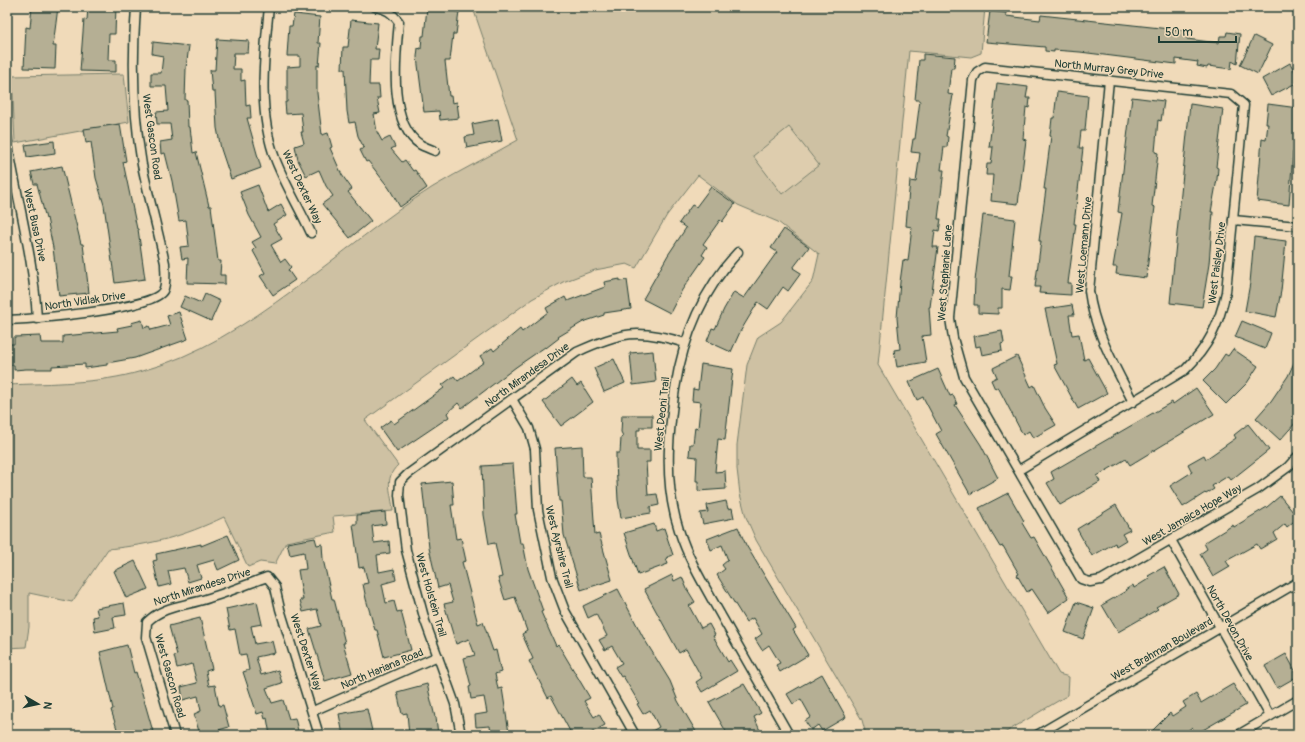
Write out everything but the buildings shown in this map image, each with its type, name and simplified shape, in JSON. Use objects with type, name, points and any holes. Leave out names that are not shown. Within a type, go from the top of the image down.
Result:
[{"type":"street","name":"West Gascon Road","points":[[136,7],[133,70],[137,120],[142,165],[165,263],[166,278],[162,292]]},
{"type":"street","name":"West Dexter Way","points":[[269,7],[263,92],[267,127],[276,161],[311,233]]},
{"type":"street","points":[[375,7],[382,8],[392,13],[399,22],[394,75],[397,99],[403,120],[411,135],[420,144],[435,151]]},
{"type":"street","name":"North Murray Grey Drive","points":[[977,72],[985,67],[1231,94],[1240,99]]},
{"type":"street","name":"West Stephanie Lane","points":[[977,72],[973,80],[950,318],[953,338],[964,377],[1081,579],[1090,582]]},
{"type":"street","name":"West Loemann Drive","points":[[1110,80],[1089,291],[1092,311],[1100,336],[1133,402]]},
{"type":"street","name":"West Paisley Drive","points":[[1019,470],[1185,370],[1202,353],[1221,313],[1226,292],[1244,104],[1240,99]]},
{"type":"street","name":"West Busa Drive","points":[[7,136],[15,185],[31,260],[35,287],[37,318]]},
{"type":"street","points":[[1233,220],[1298,226]]},
{"type":"street","name":"West Deoni Trail","points":[[738,252],[726,265],[711,286],[695,315],[685,343],[678,373],[668,449],[670,491],[678,529],[692,563],[789,735]]},
{"type":"street","name":"North Vidlak Drive","points":[[7,320],[37,318],[129,306],[153,300],[162,292]]},
{"type":"street","name":"North Mirandesa Drive","points":[[400,482],[408,474],[577,352],[623,334],[644,333],[661,335],[685,343]]},
{"type":"street","name":"West Ayrshire Trail","points":[[512,399],[529,428],[535,449],[538,510],[552,577],[565,611],[635,735]]},
{"type":"street","name":"West Jamaica Hope Way","points":[[1090,582],[1101,580],[1258,489],[1288,467],[1298,456]]},
{"type":"street","name":"West Holstein Trail","points":[[400,482],[399,495],[406,550],[425,621],[455,704],[461,735]]},
{"type":"street","name":"North Devon Drive","points":[[1171,540],[1270,716]]},
{"type":"street","name":"West Dexter Way","points":[[267,578],[275,587],[280,609],[313,711],[319,735]]},
{"type":"street","name":"North Mirandesa Drive","points":[[147,622],[154,615],[166,609],[207,599],[267,578]]},
{"type":"street","name":"West Brahman Boulevard","points":[[1037,735],[1298,582]]},
{"type":"street","name":"West Gascon Road","points":[[147,622],[146,637],[175,735]]},
{"type":"street","name":"North Hariana Road","points":[[313,711],[438,656]]},
{"type":"street","points":[[1238,735],[1298,700]]},
{"type":"shaded area","points":[[434,7],[985,7],[981,53],[971,57],[909,51],[878,365],[1059,674],[1069,677],[1068,695],[1001,735],[866,735],[862,720],[756,540],[746,517],[740,494],[737,469],[737,445],[747,365],[758,337],[781,322],[813,281],[819,254],[778,222],[738,205],[698,175],[667,215],[636,268],[627,264],[595,270],[563,282],[532,299],[365,420],[398,465],[393,470],[390,481],[393,511],[333,516],[335,532],[286,542],[275,564],[260,562],[248,567],[224,517],[195,530],[168,539],[140,545],[108,549],[72,602],[29,593],[29,627],[26,647],[7,648],[7,385],[92,381],[142,371],[182,357],[220,338],[257,315],[293,290],[363,236],[433,187],[518,140],[474,11]],"holes":[[[789,127],[819,165],[782,194],[753,156]]]},
{"type":"shaded area","points":[[124,74],[129,122],[15,143],[12,76]]},
{"type":"shaded area","points":[[789,127],[819,165],[782,194],[753,156]]}]
